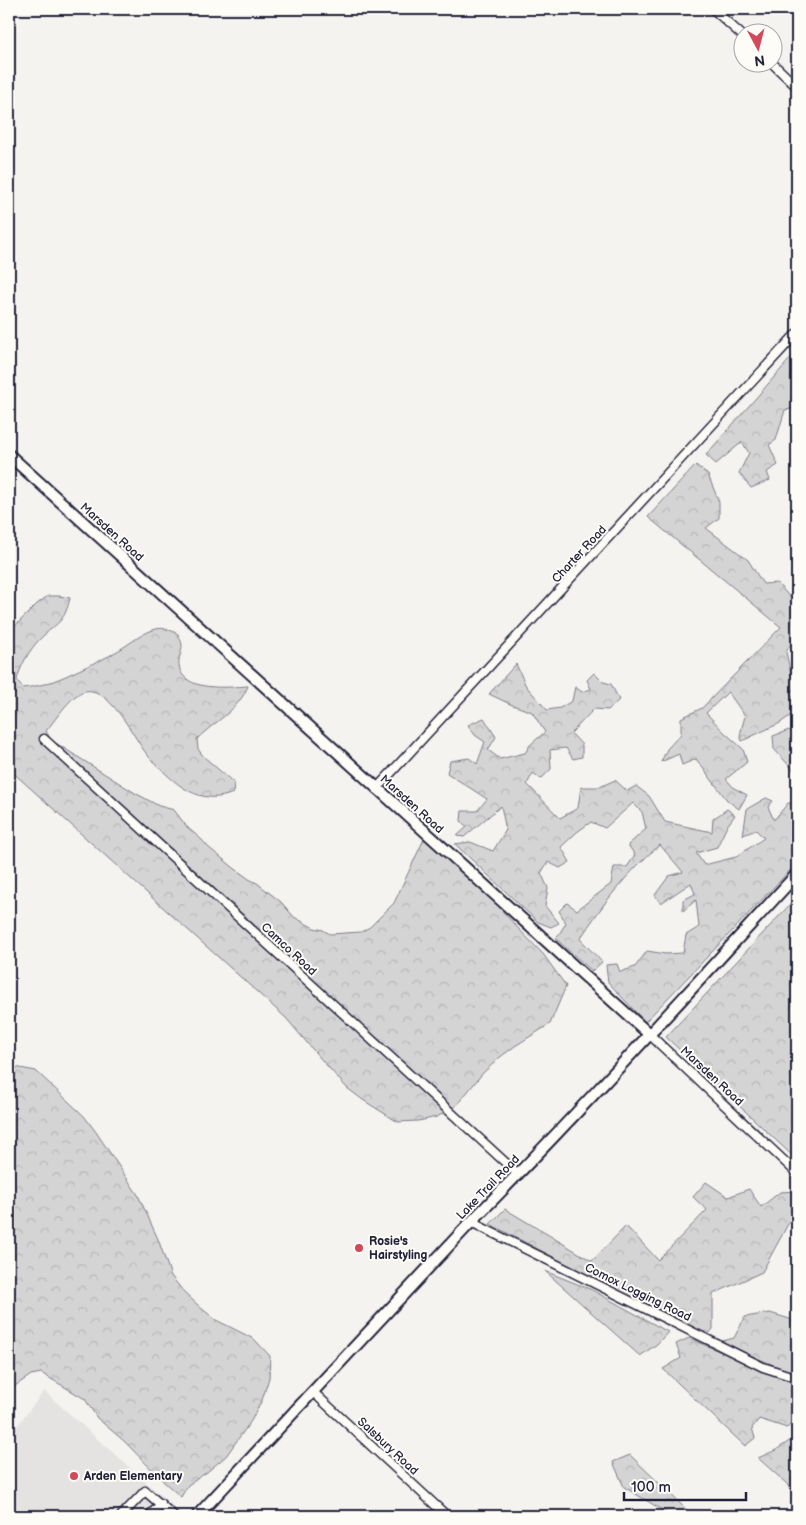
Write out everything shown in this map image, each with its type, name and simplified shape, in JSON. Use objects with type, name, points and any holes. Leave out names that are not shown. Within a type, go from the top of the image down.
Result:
[{"type":"street","points":[[713,9],[734,28]]},
{"type":"street","points":[[781,72],[797,87]]},
{"type":"street","name":"Charter Road","points":[[376,789],[797,332]]},
{"type":"street","name":"Marsden Road","points":[[9,455],[649,1034],[797,1173]]},
{"type":"street","name":"Camco Road","points":[[44,739],[518,1174]]},
{"type":"street","name":"Lake Trail Road","points":[[197,1516],[797,874]]},
{"type":"street","name":"Comox Logging Road","points":[[471,1222],[763,1367],[797,1378]]},
{"type":"street","name":"Salsbury Road","points":[[313,1392],[447,1516]]},
{"type":"street","points":[[121,1516],[145,1491],[174,1516]]},
{"type":"street","points":[[149,1516],[160,1504]]},
{"type":"shaded area","name":"Arden Elementary","points":[[44,1391],[184,1516],[9,1516],[9,1436]]},
{"type":"green space","points":[[797,351],[797,408],[785,410],[776,440],[769,445],[778,465],[767,472],[770,480],[751,488],[739,473],[749,453],[742,442],[716,464],[706,455]]},
{"type":"green space","points":[[696,465],[708,475],[719,502],[719,518],[706,528],[748,560],[763,584],[777,583],[797,603],[797,647],[792,642],[786,652],[791,674],[797,676],[797,685],[791,693],[797,711],[780,723],[742,741],[740,735],[745,716],[728,692],[706,713],[743,749],[747,762],[726,779],[734,788],[747,795],[739,809],[727,800],[696,759],[682,765],[679,754],[661,762],[667,749],[681,734],[681,718],[702,708],[781,627],[648,517]]},
{"type":"green space","points":[[48,596],[70,598],[68,607],[59,622],[36,643],[29,653],[17,680],[23,688],[46,683],[67,675],[110,656],[146,633],[162,628],[178,634],[182,645],[179,665],[182,674],[188,680],[208,686],[248,686],[238,703],[197,739],[198,749],[203,756],[234,783],[233,793],[223,796],[213,797],[194,794],[178,784],[149,757],[111,704],[101,695],[92,691],[82,692],[77,695],[63,709],[46,731],[51,740],[135,793],[159,806],[174,810],[187,827],[208,847],[281,902],[294,917],[330,934],[361,932],[370,927],[394,903],[425,837],[432,830],[514,924],[543,954],[566,986],[550,1024],[499,1058],[482,1074],[456,1106],[437,1117],[418,1121],[398,1122],[347,1088],[286,1018],[9,769],[9,632],[37,604]]},
{"type":"green space","points":[[516,664],[526,686],[547,710],[560,708],[572,701],[575,687],[582,692],[591,689],[587,680],[594,673],[603,682],[611,684],[619,700],[608,710],[594,709],[571,733],[582,745],[582,757],[573,759],[566,748],[550,750],[551,769],[541,779],[533,773],[527,784],[560,818],[578,808],[581,787],[600,787],[615,780],[627,791],[636,786],[649,796],[665,822],[712,832],[713,819],[727,809],[735,815],[727,826],[717,847],[696,853],[704,865],[736,857],[764,838],[756,830],[743,835],[747,809],[766,798],[773,801],[768,807],[774,820],[788,803],[797,803],[797,863],[645,1022],[608,982],[606,965],[617,964],[620,972],[635,967],[647,951],[666,954],[683,953],[686,935],[699,927],[696,900],[683,911],[683,900],[695,894],[691,883],[661,903],[655,895],[669,876],[683,872],[660,845],[616,889],[580,939],[602,962],[592,971],[556,939],[566,923],[559,911],[567,903],[577,910],[611,884],[614,867],[627,867],[635,855],[628,845],[646,829],[642,812],[633,803],[605,828],[591,822],[577,832],[561,847],[570,862],[560,868],[548,862],[541,873],[548,888],[545,906],[559,923],[551,927],[538,922],[455,844],[470,842],[493,851],[506,830],[501,806],[464,837],[457,836],[467,827],[461,821],[462,811],[477,811],[487,799],[447,773],[450,761],[469,758],[477,764],[485,742],[475,735],[468,725],[484,718],[496,737],[488,750],[500,759],[525,753],[530,745],[545,732],[532,712],[489,694]]},
{"type":"green space","points":[[789,730],[797,738],[797,774],[774,749],[773,736]]},
{"type":"green space","points":[[797,897],[797,1160],[666,1037]]},
{"type":"green space","points":[[9,1066],[36,1071],[84,1116],[138,1195],[158,1239],[171,1276],[183,1291],[201,1308],[216,1320],[254,1339],[270,1356],[269,1378],[262,1400],[251,1421],[226,1456],[188,1485],[181,1497],[124,1441],[97,1418],[85,1399],[41,1373],[31,1375],[9,1390]]},
{"type":"green space","points":[[706,1182],[728,1197],[749,1189],[761,1207],[780,1192],[797,1191],[797,1199],[794,1213],[762,1272],[713,1294],[713,1329],[706,1337],[490,1224],[505,1209],[592,1261],[626,1226],[658,1260],[707,1210],[693,1197]]},
{"type":"green space","points":[[545,1271],[592,1290],[668,1332],[657,1344],[640,1356]]},
{"type":"green space","points":[[770,1313],[793,1320],[797,1316],[797,1375],[719,1342],[734,1338],[745,1317]]},
{"type":"green space","points":[[689,1338],[797,1385],[797,1418],[787,1428],[759,1419],[752,1428],[755,1438],[745,1446],[663,1369],[681,1358],[676,1344]]},
{"type":"green space","points":[[797,1436],[797,1493],[758,1458],[776,1450]]},
{"type":"green space","points":[[630,1455],[693,1516],[672,1516],[624,1487],[613,1462]]},
{"type":"place","name":"Rosie's Hairstyling","points":[[359,1248]]},
{"type":"place","name":"Arden Elementary","points":[[74,1476]]}]
